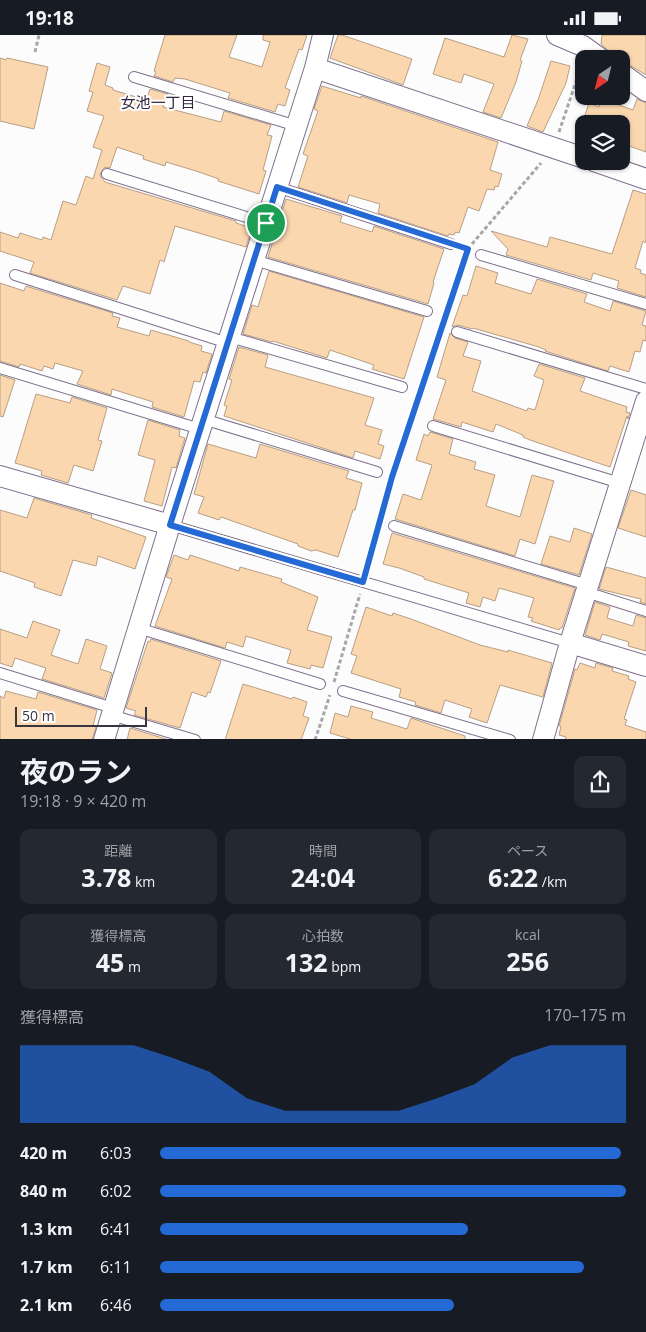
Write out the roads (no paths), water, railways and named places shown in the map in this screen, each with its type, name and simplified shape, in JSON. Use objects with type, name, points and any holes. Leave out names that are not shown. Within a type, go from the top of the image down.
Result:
[{"type":"street","points":[[104,739],[297,126],[323,35]]},
{"type":"street","points":[[557,35],[594,48]]},
{"type":"street","points":[[315,68],[575,155]]},
{"type":"street","points":[[630,79],[646,91]]},
{"type":"street","points":[[620,170],[646,179]]},
{"type":"street","points":[[543,739],[570,643],[646,401]]},
{"type":"street","points":[[0,476],[170,525]]},
{"type":"street","points":[[570,643],[646,666]]},
{"type":"lane","points":[[134,77],[297,126]]},
{"type":"lane","points":[[107,174],[266,223]]},
{"type":"lane","points":[[277,187],[451,244]]},
{"type":"lane","points":[[482,255],[646,304]]},
{"type":"lane","points":[[254,260],[427,311]]},
{"type":"lane","points":[[15,275],[229,340],[402,387]]},
{"type":"lane","points":[[457,331],[646,389]]},
{"type":"lane","points":[[0,368],[377,472]]},
{"type":"lane","points":[[434,426],[620,483]]},
{"type":"lane","points":[[170,525],[570,643]]},
{"type":"lane","points":[[394,526],[587,588],[646,611]]},
{"type":"lane","points":[[138,628],[320,684]]},
{"type":"lane","points":[[0,673],[195,739]]},
{"type":"lane","points":[[343,691],[510,739]]},
{"type":"district","name":"女池一丁目","points":[[158,103]]}]
